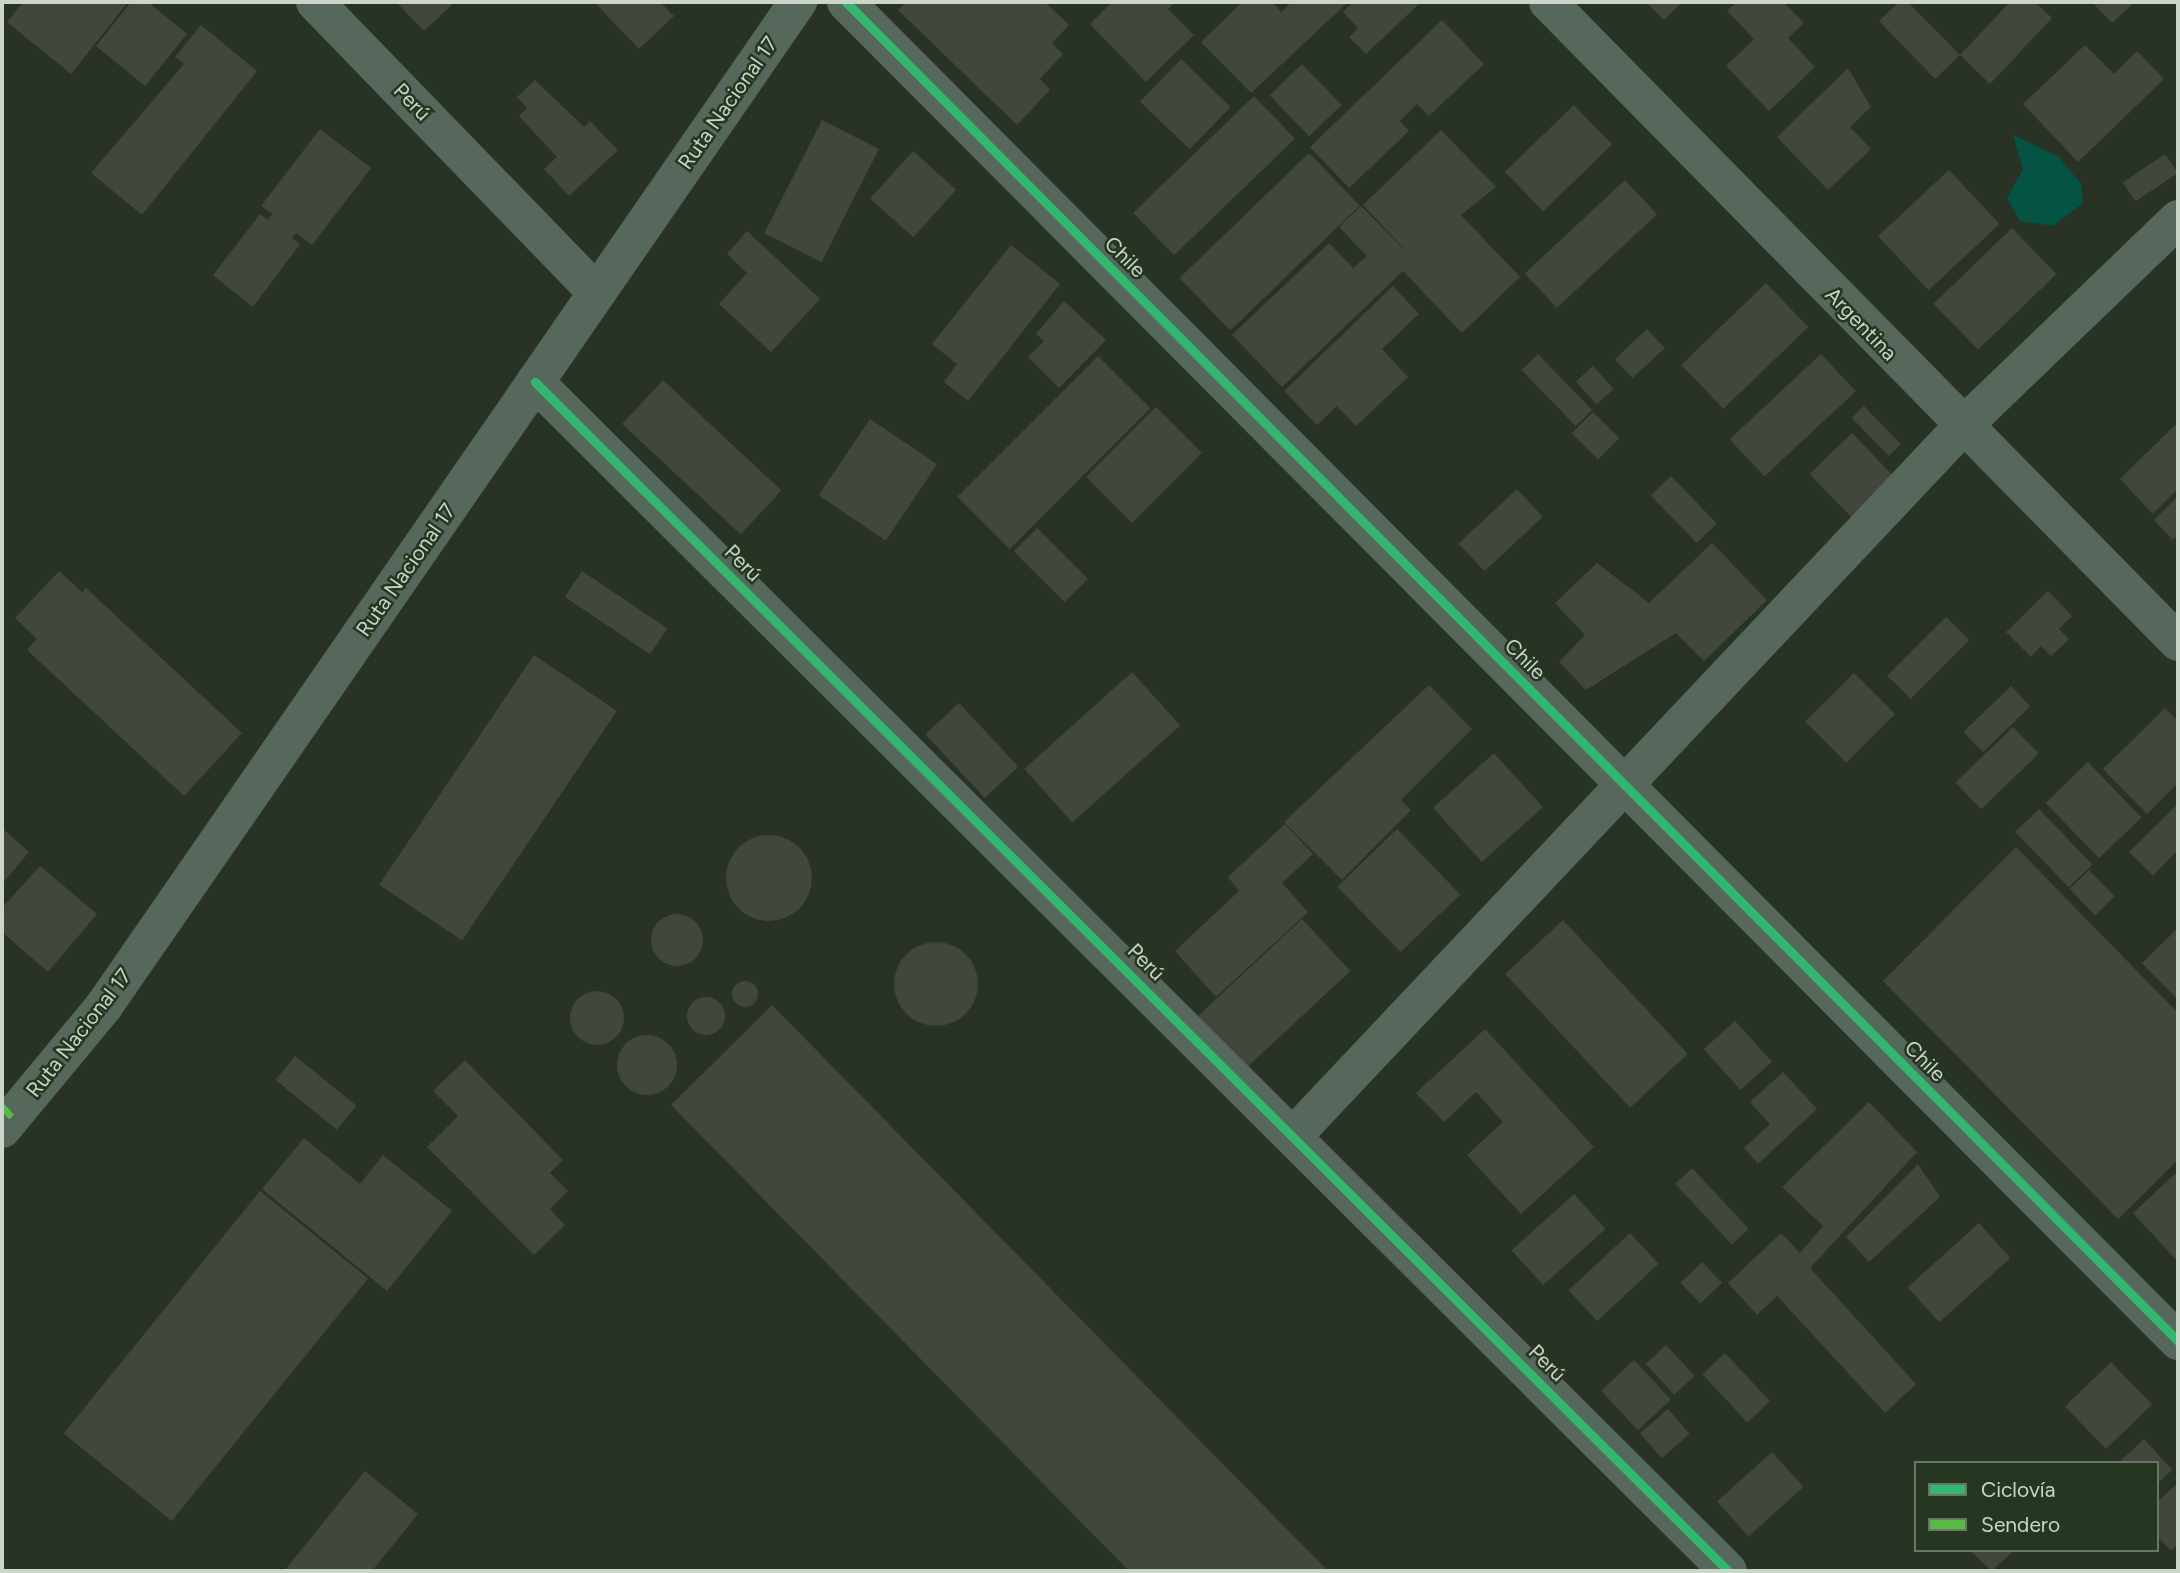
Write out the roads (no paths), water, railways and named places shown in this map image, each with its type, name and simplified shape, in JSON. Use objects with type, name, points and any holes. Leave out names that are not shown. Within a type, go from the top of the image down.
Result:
[{"type":"street","name":"Perú","points":[[315,2],[597,293]]},
{"type":"street","name":"Ruta Nacional 17","points":[[2,1129],[104,1006],[798,2]]},
{"type":"street","name":"Chile","points":[[846,2],[2178,1341]]},
{"type":"street","name":"Argentina","points":[[1548,2],[1962,427],[2178,642]]},
{"type":"street","points":[[1295,1134],[1962,427],[2178,219]]},
{"type":"street","name":"Perú","points":[[535,382],[1295,1134],[1728,1571]]},
{"type":"water","points":[[2013,135],[2059,157],[2081,184],[2083,203],[2053,226],[2020,221],[2007,198],[2023,169]]}]
